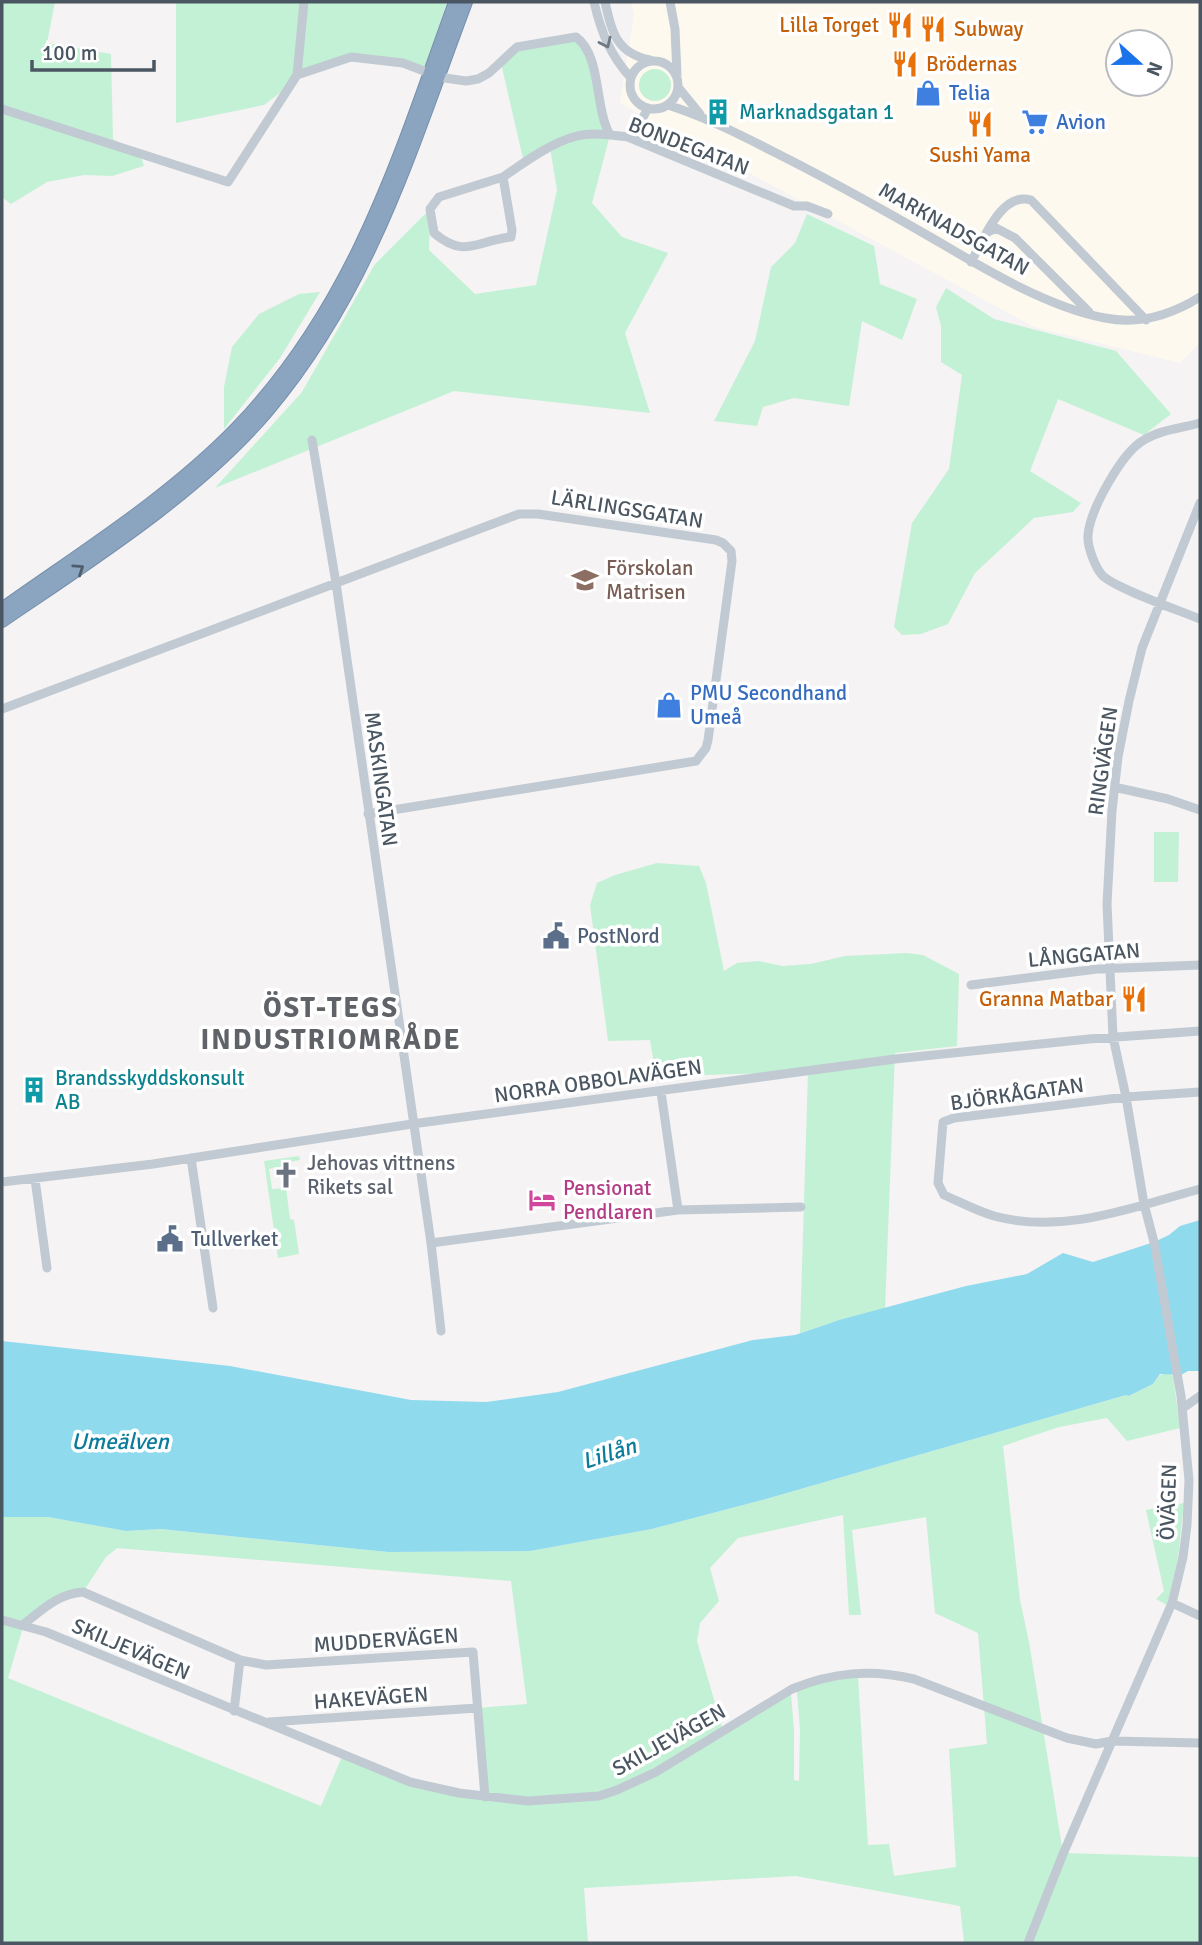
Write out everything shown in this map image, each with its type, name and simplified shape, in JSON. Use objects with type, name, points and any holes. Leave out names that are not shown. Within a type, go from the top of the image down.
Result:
[{"type":"highway","points":[[2,609],[150,505],[236,429],[286,370],[324,315],[376,216],[455,2]]},
{"type":"highway","points":[[2,621],[86,565],[205,472],[267,411],[302,365],[353,285],[391,204],[466,2]]},
{"type":"street","points":[[2,108],[228,182],[297,75],[304,2]]},
{"type":"street","points":[[594,2],[610,52],[631,78],[635,100],[648,108],[668,105],[673,100],[678,82],[675,29],[670,2]]},
{"type":"street","points":[[605,2],[611,28],[618,42],[631,54],[669,65],[678,82]]},
{"type":"street","points":[[445,78],[466,81],[478,79],[489,73],[517,47],[545,40],[576,37],[588,50],[601,115],[611,135]]},
{"type":"street","points":[[297,75],[351,57],[403,63],[424,71]]},
{"type":"street","points":[[631,78],[639,66],[652,61]]},
{"type":"street","name":"MARKNADSGATAN","points":[[678,82],[701,116]]},
{"type":"street","name":"MARKNADSGATAN","points":[[668,105],[701,116],[839,184],[971,262],[1040,296],[1092,315],[1106,319],[1146,320],[1177,310],[1200,297]]},
{"type":"street","points":[[628,137],[639,125],[648,108]]},
{"type":"street","name":"BONDEGATAN","points":[[503,177],[511,237],[492,239],[465,248],[453,247],[434,233],[430,209],[439,197],[503,177],[550,147],[578,136],[628,137],[794,206],[807,206],[828,214]]},
{"type":"street","points":[[971,262],[1002,208],[1021,197],[1031,200],[1146,320]]},
{"type":"street","points":[[988,232],[996,228],[1016,238],[1092,315]]},
{"type":"street","points":[[1200,424],[1159,433],[1142,440],[1127,453],[1110,480],[1092,518],[1088,536],[1092,555],[1102,575],[1200,619]]},
{"type":"street","name":"MASKINGATAN","points":[[312,440],[336,583],[431,1243],[441,1331]]},
{"type":"street","name":"RINGVÄGEN","points":[[1113,1037],[1107,904],[1118,757],[1142,648],[1200,503]]},
{"type":"street","name":"LÄRLINGSGATAN","points":[[2,709],[519,514],[538,514],[716,540],[728,546],[732,561],[708,740],[706,748],[696,761],[368,814]]},
{"type":"street","points":[[1114,787],[1168,799],[1200,810]]},
{"type":"street","name":"LÅNGGATAN","points":[[971,985],[1110,968],[1200,965]]},
{"type":"street","name":"NORRA OBBOLAVÄGEN","points":[[2,1182],[895,1059],[1200,1031]]},
{"type":"street","name":"ÖVÄGEN","points":[[1028,1943],[1063,1854],[1172,1603],[1183,1557],[1189,1503],[1183,1408],[1154,1242],[1144,1204],[1113,1037]]},
{"type":"street","points":[[661,1092],[678,1210]]},
{"type":"street","points":[[1126,1097],[1200,1092]]},
{"type":"street","name":"BJÖRKÅGATAN","points":[[1126,1097],[954,1118],[943,1122],[938,1184],[944,1195],[994,1216],[1041,1223],[1081,1221],[1144,1204]]},
{"type":"street","points":[[191,1157],[213,1308]]},
{"type":"street","points":[[35,1179],[47,1268]]},
{"type":"street","points":[[1144,1204],[1200,1189]]},
{"type":"street","points":[[431,1243],[678,1210],[801,1207]]},
{"type":"street","points":[[1183,1408],[1200,1396]]},
{"type":"street","name":"MUDDERVÄGEN","points":[[24,1624],[67,1593],[83,1592],[240,1660],[266,1665],[473,1652],[485,1797]]},
{"type":"street","points":[[1172,1603],[1200,1616]]},
{"type":"street","name":"SKILJEVÄGEN","points":[[2,1620],[24,1624],[410,1782],[485,1797],[528,1801],[608,1793],[656,1772],[792,1689],[812,1680],[855,1672],[892,1674],[914,1679],[1067,1738],[1096,1744],[1112,1741],[1200,1743]]},
{"type":"street","points":[[234,1711],[240,1660]]},
{"type":"street","name":"HAKEVÄGEN","points":[[267,1723],[477,1708]]},
{"type":"shaded area","points":[[631,2],[1200,2],[1200,343],[1180,363],[1034,327],[620,103],[634,14]]},
{"type":"green space","points":[[2,2],[55,2],[47,43],[111,54],[113,139],[140,154],[144,166],[112,176],[84,175],[47,182],[11,204],[2,197]]},
{"type":"green space","points":[[447,2],[424,71],[351,57],[297,75],[264,105],[176,123],[176,4]]},
{"type":"green space","points":[[582,41],[610,135],[592,203],[622,237],[668,253],[625,333],[650,413],[454,391],[215,488],[302,392],[375,264],[430,209],[429,250],[475,294],[536,285],[557,190],[550,148],[524,163],[501,63],[517,47]]},
{"type":"green space","points":[[655,69],[666,74],[671,85],[666,96],[655,101],[644,96],[639,85],[644,74]]},
{"type":"green space","points":[[807,214],[874,246],[880,284],[917,299],[902,340],[862,321],[849,406],[794,398],[763,407],[757,426],[714,421],[755,341],[771,267],[795,243]]},
{"type":"green space","points":[[946,288],[994,319],[1116,351],[1171,414],[1144,435],[1058,399],[1030,471],[1081,503],[1073,512],[1034,518],[975,573],[948,624],[921,634],[902,635],[894,627],[912,523],[949,469],[962,375],[941,362],[941,326],[936,307]]},
{"type":"green space","points":[[320,292],[280,358],[224,429],[224,387],[232,347],[259,314],[299,294]]},
{"type":"green space","points":[[1154,832],[1179,832],[1178,882],[1154,882]]},
{"type":"green space","points":[[657,863],[699,866],[706,883],[724,971],[737,963],[758,961],[782,966],[811,964],[845,956],[907,953],[923,955],[959,974],[957,1046],[895,1053],[885,1309],[800,1333],[808,1072],[703,1075],[657,1081],[650,1040],[608,1041],[590,905],[597,883]]},
{"type":"green space","points":[[299,1156],[300,1160],[290,1162],[290,1165],[269,1169],[272,1189],[286,1188],[299,1254],[278,1258],[264,1161]]},
{"type":"green space","points":[[1168,1373],[1173,1376],[1180,1428],[1127,1441],[1107,1418],[1059,1427],[1003,1446],[1020,1600],[1063,1853],[1200,1857],[1200,1943],[964,1943],[960,1906],[796,1876],[584,1888],[588,1943],[2,1943],[2,1517],[48,1517],[126,1531],[161,1529],[388,1552],[530,1551],[652,1529],[773,1497],[1130,1396],[1153,1384],[1160,1375]],"holes":[[[843,1515],[849,1615],[861,1615],[852,1530],[926,1517],[935,1613],[978,1633],[987,1744],[949,1749],[956,1867],[894,1876],[889,1844],[868,1845],[858,1676],[814,1684],[797,1691],[800,1731],[799,1781],[794,1780],[791,1694],[722,1727],[697,1641],[700,1623],[719,1601],[710,1568],[738,1538]],[[117,1548],[511,1581],[527,1704],[477,1708],[484,1797],[410,1782],[343,1754],[321,1806],[8,1678],[24,1624],[67,1593],[83,1592],[106,1557]]]},
{"type":"green space","points":[[1184,1503],[1178,1558],[1167,1605],[1156,1599],[1164,1591],[1146,1510]]},
{"type":"water","name":"Umeälven","points":[[1200,1220],[1200,1371],[1188,1371],[1181,1375],[1160,1374],[1153,1384],[1129,1396],[652,1529],[530,1551],[388,1552],[161,1529],[126,1531],[48,1517],[2,1517],[2,1341],[230,1366],[411,1400],[486,1402],[558,1392],[753,1340],[795,1335],[839,1320],[966,1286],[1027,1274],[1063,1253],[1093,1262],[1154,1242],[1180,1226]]},
{"type":"place","name":"Lilla Torget","points":[[900,25]]},
{"type":"place","name":"Subway","points":[[933,29]]},
{"type":"place","name":"Brödernas","points":[[905,64]]},
{"type":"place","name":"Telia","points":[[928,93]]},
{"type":"place","name":"Marknadsgatan 1","points":[[718,112]]},
{"type":"place","name":"Avion","points":[[1035,122]]},
{"type":"place","name":"Sushi Yama","points":[[980,124]]},
{"type":"place","name":"Förskolan Matrisen","points":[[585,580]]},
{"type":"place","name":"PMU Secondhand Umeå","points":[[669,705]]},
{"type":"place","name":"PostNord","points":[[556,936]]},
{"type":"place","name":"Granna Matbar","points":[[1134,999]]},
{"type":"place","name":"Brandsskyddskonsult AB","points":[[34,1090]]},
{"type":"place","name":"Jehovas vittnens Rikets sal","points":[[286,1175]]},
{"type":"place","name":"Pensionat Pendlaren","points":[[542,1200]]},
{"type":"place","name":"Tullverket","points":[[170,1239]]},
{"type":"district","name":"ÖST-TEGS INDUSTRIOMRÅDE","points":[[331,1023]]},
{"type":"water label","name":"Lillån","points":[[609,1453]]}]
